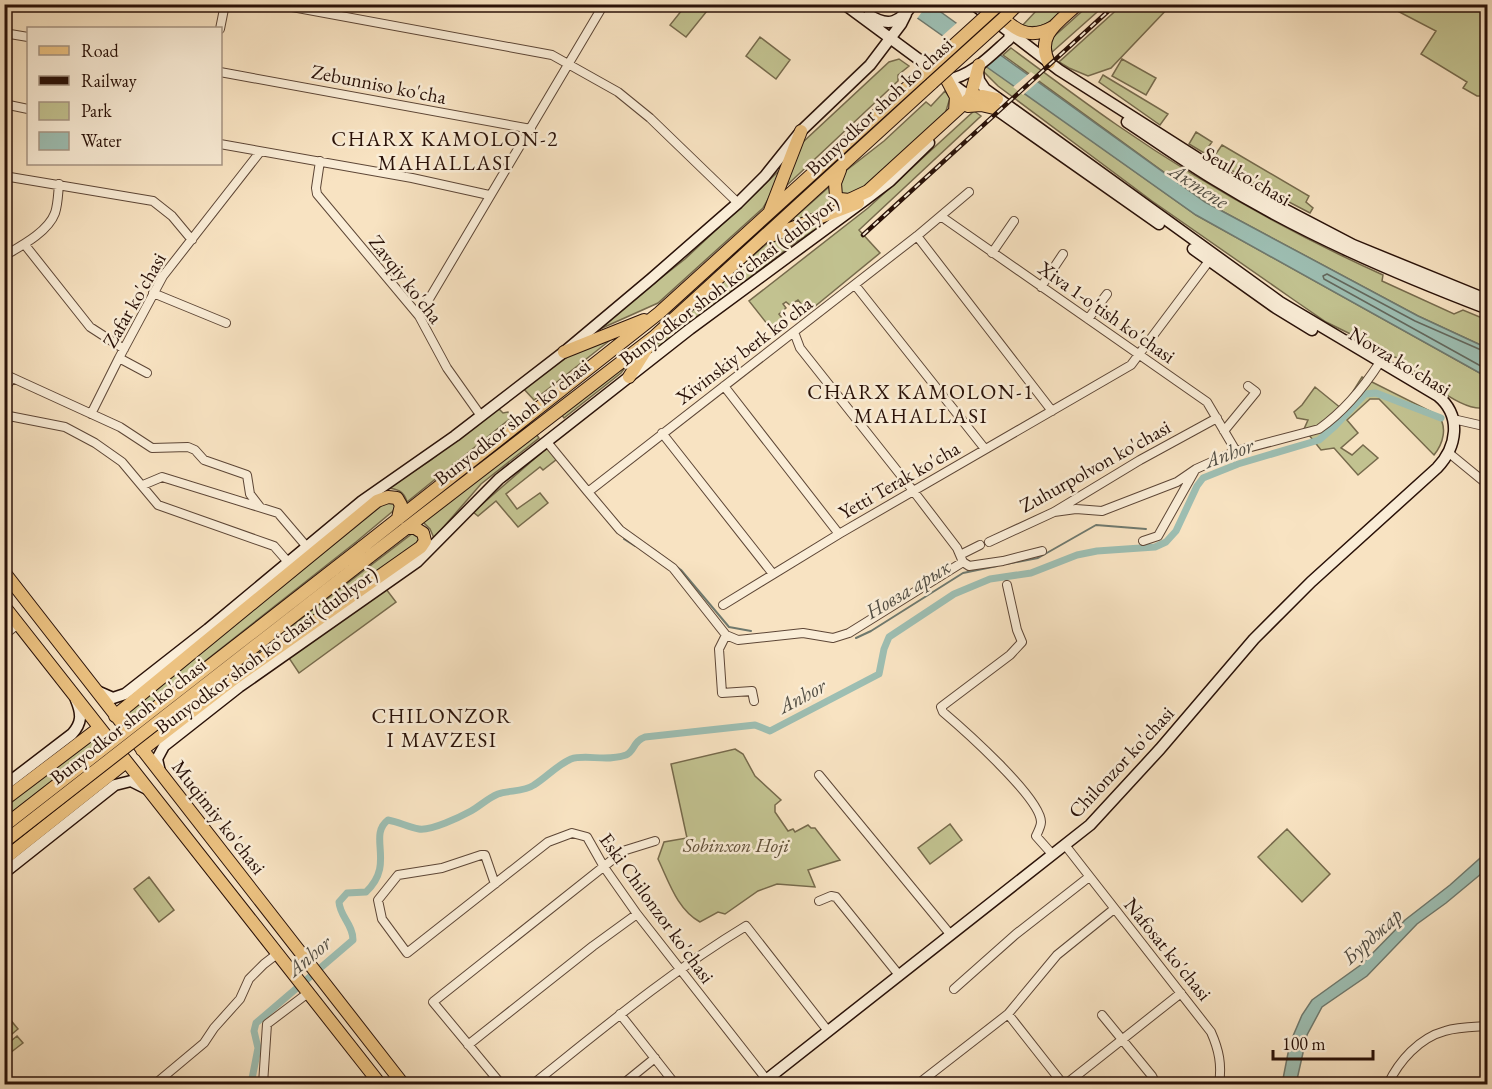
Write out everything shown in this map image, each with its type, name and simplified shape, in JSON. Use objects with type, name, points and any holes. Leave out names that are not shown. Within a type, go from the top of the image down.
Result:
[{"type":"main road","points":[[844,4],[947,80],[969,101]]},
{"type":"main road","points":[[854,4],[883,23],[904,19]]},
{"type":"main road","points":[[902,47],[899,36],[904,19],[913,4]]},
{"type":"main road","name":"Seul ko'chasi","points":[[973,4],[1007,39],[1052,71],[1181,158],[1250,200],[1347,251],[1488,309]]},
{"type":"main road","name":"Bunyodkor shoh ko'chasi","points":[[402,523],[655,336],[764,239],[1018,4]]},
{"type":"main road","points":[[994,5],[1024,33],[1037,34],[1053,27],[1078,4]]},
{"type":"main road","name":"Bunyodkor shoh ko'chasi","points":[[4,842],[402,523],[659,313],[921,75],[994,5]]},
{"type":"main road","points":[[94,688],[110,698],[125,694],[379,489],[456,436],[564,352],[738,203],[772,169],[801,131],[856,80],[883,49],[886,35],[904,19]]},
{"type":"main road","points":[[1049,63],[1044,45],[1053,27]]},
{"type":"main road","points":[[947,80],[963,76],[979,65],[1007,39]]},
{"type":"main road","name":"Seul ko'chasi","points":[[1007,39],[1049,63],[1204,164],[1273,204],[1371,253],[1488,300]]},
{"type":"main road","points":[[969,101],[979,65]]},
{"type":"main road","name":"Novza ko'chasi","points":[[979,65],[980,83],[995,103],[1211,258],[1378,365],[1438,396],[1450,409],[1453,419]]},
{"type":"main road","points":[[947,80],[956,97],[955,111]]},
{"type":"main road","points":[[842,166],[835,183],[836,196],[847,201],[859,197],[885,177],[955,111],[969,101],[983,96],[995,103]]},
{"type":"main road","name":"Bunyodkor shoh koʻchasi (dublyor)","points":[[161,775],[157,761],[164,746],[256,669],[417,562],[495,483],[690,329],[890,181],[969,101]]},
{"type":"main road","points":[[768,214],[801,131]]},
{"type":"main road","points":[[764,239],[865,200]]},
{"type":"main road","points":[[564,352],[659,313]]},
{"type":"main road","points":[[629,377],[655,336]]},
{"type":"main road","points":[[1449,453],[1453,437],[1453,419]]},
{"type":"main road","name":"Chilonzor ko'chasi","points":[[766,1083],[828,1031],[1090,825],[1126,788],[1233,662],[1296,595],[1437,468],[1449,453]]},
{"type":"main road","points":[[115,716],[377,501],[388,497],[397,498],[401,505],[402,523],[423,532],[425,541],[423,544],[256,669],[142,750]]},
{"type":"main road","name":"Bunyodkor shoh ko'chasi","points":[[4,826],[365,552]]},
{"type":"main road","name":"Muqimiy ko'chasi","points":[[4,572],[404,1084]]},
{"type":"main road","points":[[4,606],[16,604],[21,594]]},
{"type":"main road","name":"Muqimiy ko'chasi","points":[[4,606],[380,1084]]},
{"type":"main road","points":[[4,786],[69,738],[77,728],[81,715],[73,694]]},
{"type":"main road","points":[[4,800],[99,728]]},
{"type":"main road","points":[[4,859],[126,762]]},
{"type":"main road","points":[[4,873],[121,781],[133,781],[149,791]]},
{"type":"street","points":[[220,27],[225,4]]},
{"type":"street","points":[[276,4],[552,55],[608,85],[650,118],[738,203]]},
{"type":"street","points":[[419,316],[604,4]]},
{"type":"street","points":[[4,33],[27,37]]},
{"type":"street","name":"Zebunniso ko'cha","points":[[222,72],[531,129]]},
{"type":"street","points":[[4,104],[27,109]]},
{"type":"street","points":[[222,144],[320,161],[489,195]]},
{"type":"street","name":"Zafar ko'chasi","points":[[91,414],[153,293],[172,264],[260,152]]},
{"type":"street","name":"Zavqiy ko'cha","points":[[320,161],[317,194],[419,316],[447,368],[481,416]]},
{"type":"street","points":[[4,176],[153,201],[172,216],[192,240]]},
{"type":"street","points":[[4,256],[25,245],[53,217],[59,184]]},
{"type":"street","name":"Xivinskiy berk ko'cha","points":[[588,492],[942,217],[969,192]]},
{"type":"street","name":"Xiva 1-o'tish ko'chasi","points":[[942,217],[1207,402],[1236,451]]},
{"type":"street","points":[[992,254],[1014,221]]},
{"type":"street","points":[[917,236],[1052,411]]},
{"type":"street","points":[[25,245],[90,327],[123,349]]},
{"type":"street","points":[[1041,287],[1063,254]]},
{"type":"street","name":"Yetti Terak ko'cha","points":[[723,605],[838,534],[1131,365],[1211,258]]},
{"type":"street","points":[[855,285],[985,449]]},
{"type":"street","points":[[153,293],[226,323]]},
{"type":"street","points":[[1088,319],[1107,294]]},
{"type":"street","points":[[794,332],[800,348],[914,491],[969,566],[1003,562],[1042,551]]},
{"type":"street","points":[[119,358],[147,373]]},
{"type":"street","points":[[1054,512],[1076,509],[1102,511],[1177,482],[1196,469],[1236,451],[1319,429],[1329,422],[1370,378],[1378,365]]},
{"type":"street","points":[[4,390],[8,376],[120,427],[152,448],[181,446],[191,448],[204,460],[247,475],[250,494],[260,507]]},
{"type":"street","points":[[724,386],[838,534]]},
{"type":"street","points":[[1224,431],[1256,392],[1248,386]]},
{"type":"street","points":[[4,415],[51,423],[75,432],[122,462],[158,505],[274,546],[288,562]]},
{"type":"street","name":"Zuhurpolvon ko'chasi","points":[[989,542],[1054,512],[1140,460],[1217,418]]},
{"type":"street","points":[[1453,419],[1488,427]]},
{"type":"street","points":[[663,433],[773,574]]},
{"type":"street","points":[[547,442],[620,530],[666,561],[680,575],[726,635],[738,640],[803,633],[833,638],[849,633],[980,545]]},
{"type":"street","points":[[1449,453],[1488,485]]},
{"type":"street","points":[[1143,541],[1158,536],[1196,469]]},
{"type":"street","points":[[143,485],[162,477],[278,513],[307,547]]},
{"type":"street","points":[[1007,585],[1022,642],[1010,655],[941,707],[943,712],[1005,769],[1038,810],[1041,823],[1036,836],[1052,854]]},
{"type":"street","points":[[4,635],[18,624]]},
{"type":"street","points":[[726,635],[719,648],[722,693],[752,691],[754,701]]},
{"type":"street","points":[[819,775],[950,934]]},
{"type":"street","name":"Eski Chilonzor ko'chasi","points":[[495,884],[484,855],[442,868],[398,875],[378,900],[382,919],[407,953],[495,884],[548,842],[572,833],[587,837],[604,867],[637,914],[766,1083]]},
{"type":"street","points":[[501,1084],[433,1002],[626,850],[655,842]]},
{"type":"street","name":"Nafosat ko'chasi","points":[[1065,845],[1211,1032],[1219,1048],[1219,1084]]},
{"type":"street","points":[[954,989],[1016,934],[1089,878]]},
{"type":"street","points":[[819,901],[831,896],[836,897],[899,975]]},
{"type":"street","points":[[918,1084],[1008,1014],[1057,956],[1114,909]]},
{"type":"street","points":[[468,1045],[637,914]]},
{"type":"street","points":[[533,1084],[701,953],[746,926],[828,1031]]},
{"type":"street","points":[[155,1084],[204,1043],[240,999],[249,979],[277,954]]},
{"type":"street","points":[[262,1084],[267,1024],[307,991]]},
{"type":"street","points":[[1008,1014],[1065,1084],[1181,993]]},
{"type":"street","points":[[620,1014],[675,1084]]},
{"type":"street","points":[[1102,1015],[1156,1084]]},
{"type":"street","points":[[1388,1084],[1402,1060],[1428,1039],[1447,1030],[1488,1026]]},
{"type":"street","points":[[623,1084],[655,1058]]},
{"type":"green space","points":[[686,5],[711,6],[686,37],[670,25]]},
{"type":"green space","points":[[1033,5],[1068,5],[1048,23],[1037,27],[1022,26],[1037,10]]},
{"type":"green space","points":[[1089,5],[1105,5],[1051,53],[1050,40]]},
{"type":"green space","points":[[1122,5],[1171,5],[1111,68],[1088,76],[1059,62]]},
{"type":"green space","points":[[1386,5],[1487,5],[1487,99],[1463,88],[1467,82],[1421,54],[1436,31]]},
{"type":"green space","points":[[760,37],[790,60],[776,79],[746,56]]},
{"type":"green space","points":[[1011,48],[1149,146],[1247,206],[1383,275],[1382,281],[1454,314],[1463,310],[1487,320],[1487,348],[1418,316],[1205,202],[1003,55]]},
{"type":"green space","points":[[899,59],[909,66],[898,75],[898,81],[784,188],[802,143],[889,62]]},
{"type":"green space","points":[[1122,59],[1156,78],[1146,95],[1112,76]]},
{"type":"green space","points":[[987,66],[1196,215],[1487,377],[1487,407],[1471,407],[1452,398],[1418,376],[1412,367],[1403,361],[1382,354],[1383,350],[1326,322],[1152,201],[998,86],[984,72]]},
{"type":"green space","points":[[1103,75],[1168,114],[1160,125],[1099,82]]},
{"type":"green space","points":[[945,91],[950,98],[945,114],[864,191],[843,195],[838,188],[843,173],[884,141],[926,102],[931,106]]},
{"type":"green space","points":[[974,111],[981,116],[859,230],[880,253],[808,312],[798,300],[790,305],[786,302],[783,304],[786,308],[779,314],[788,326],[776,335],[749,301],[868,208]]},
{"type":"green space","points":[[1196,132],[1212,142],[1204,153],[1189,144]]},
{"type":"green space","points":[[1222,145],[1309,196],[1306,202],[1313,208],[1310,213],[1245,179],[1213,158]]},
{"type":"green space","points":[[781,169],[773,191],[763,208],[658,303],[591,333],[685,259]]},
{"type":"green space","points":[[829,187],[830,193],[842,205],[793,223],[793,219]]},
{"type":"green space","points":[[835,216],[792,245],[657,349],[655,347],[669,329],[771,240]]},
{"type":"green space","points":[[618,334],[534,400],[523,388],[566,357]]},
{"type":"green space","points":[[635,355],[621,373],[564,418],[561,414]]},
{"type":"green space","points":[[1362,377],[1438,415],[1444,430],[1440,446],[1434,455],[1379,399],[1370,399],[1347,420],[1358,433],[1341,448],[1352,455],[1363,445],[1378,458],[1358,475],[1334,448],[1321,450],[1304,429],[1308,420],[1297,418],[1294,412],[1315,387],[1342,409]]},
{"type":"green space","points":[[497,407],[503,413],[508,412],[512,417],[407,502],[400,491],[388,488],[431,460]]},
{"type":"green space","points":[[536,434],[539,438],[481,484],[434,538],[430,529],[423,522]]},
{"type":"green space","points":[[548,447],[557,459],[543,470],[540,467],[506,494],[517,509],[540,493],[548,503],[518,527],[496,501],[478,516],[473,512]]},
{"type":"green space","points":[[392,501],[395,507],[393,511],[356,542],[129,721],[124,714],[386,502]]},
{"type":"green space","points":[[413,533],[419,536],[419,543],[150,738],[144,739]]},
{"type":"green space","points":[[386,589],[396,602],[299,673],[289,658]]},
{"type":"green space","points":[[98,737],[104,742],[5,818],[5,806]]},
{"type":"green space","name":"Sobinxon Hoji","points":[[735,749],[743,754],[755,776],[781,800],[775,805],[775,812],[788,831],[793,829],[795,832],[808,825],[815,828],[840,860],[808,870],[815,887],[777,884],[758,891],[725,914],[718,912],[700,922],[685,910],[670,886],[658,859],[664,842],[687,838],[671,764]]},
{"type":"green space","points":[[950,824],[962,840],[930,864],[918,848]]},
{"type":"green space","points":[[1287,829],[1330,874],[1302,902],[1258,857]]},
{"type":"green space","points":[[149,877],[174,910],[159,922],[134,889]]},
{"type":"green space","points":[[4,1012],[18,1029],[5,1040],[4,1040]]},
{"type":"green space","points":[[17,1036],[23,1043],[10,1053],[5,1046]]},
{"type":"water","points":[[899,5],[931,5],[1205,202],[1418,316],[1487,348],[1487,377],[1196,215]]},
{"type":"water","name":"Бурджар","points":[[1487,852],[1487,869],[1417,924],[1367,976],[1322,1007],[1307,1035],[1296,1084],[1282,1084],[1290,1043],[1302,1015],[1312,1000],[1362,964],[1405,920]]},
{"type":"pier","points":[[899,5],[927,5],[916,20],[897,7]]},
{"type":"pier","points":[[959,21],[993,45],[975,61],[941,37]]},
{"type":"pier","points":[[1031,72],[1041,79],[1023,95],[1013,87]]},
{"type":"waterway","name":"Anhor","points":[[251,1084],[258,1048],[254,1031],[256,1023],[353,940],[351,929],[339,902],[347,893],[366,892],[375,882],[381,861],[380,834],[388,820],[419,829],[438,826],[471,811],[498,794],[530,787],[571,759],[611,758],[626,755],[638,741],[645,737],[755,725],[770,731],[879,674],[889,637],[954,594],[990,579],[1031,573],[1077,555],[1097,551],[1155,547],[1166,542],[1176,531],[1203,478],[1238,464],[1319,440],[1365,394],[1376,393],[1441,418]]},
{"type":"waterway","name":"Anhor","points":[[1484,405],[1488,398]]},
{"type":"waterway","name":"Новза арык","points":[[1006,564],[1038,558],[1096,525],[1146,529]]},
{"type":"waterway","name":"Новза арык","points":[[624,539],[635,546]]},
{"type":"waterway","name":"Новза арык","points":[[653,549],[681,570],[729,627],[751,631]]},
{"type":"waterway","name":"Новза арык","points":[[856,638],[871,631],[963,573],[997,566]]},
{"type":"railway","points":[[863,235],[1116,4]]},
{"type":"district","name":"CHARX KAMOLON-2 MAHALLASI","points":[[445,151]]},
{"type":"district","name":"CHARX KAMOLON-1 MAHALLASI","points":[[921,404]]},
{"type":"district","name":"CHILONZOR I MAVZESI","points":[[442,728]]},
{"type":"water label","name":"Актепе","points":[[1199,186]]}]
